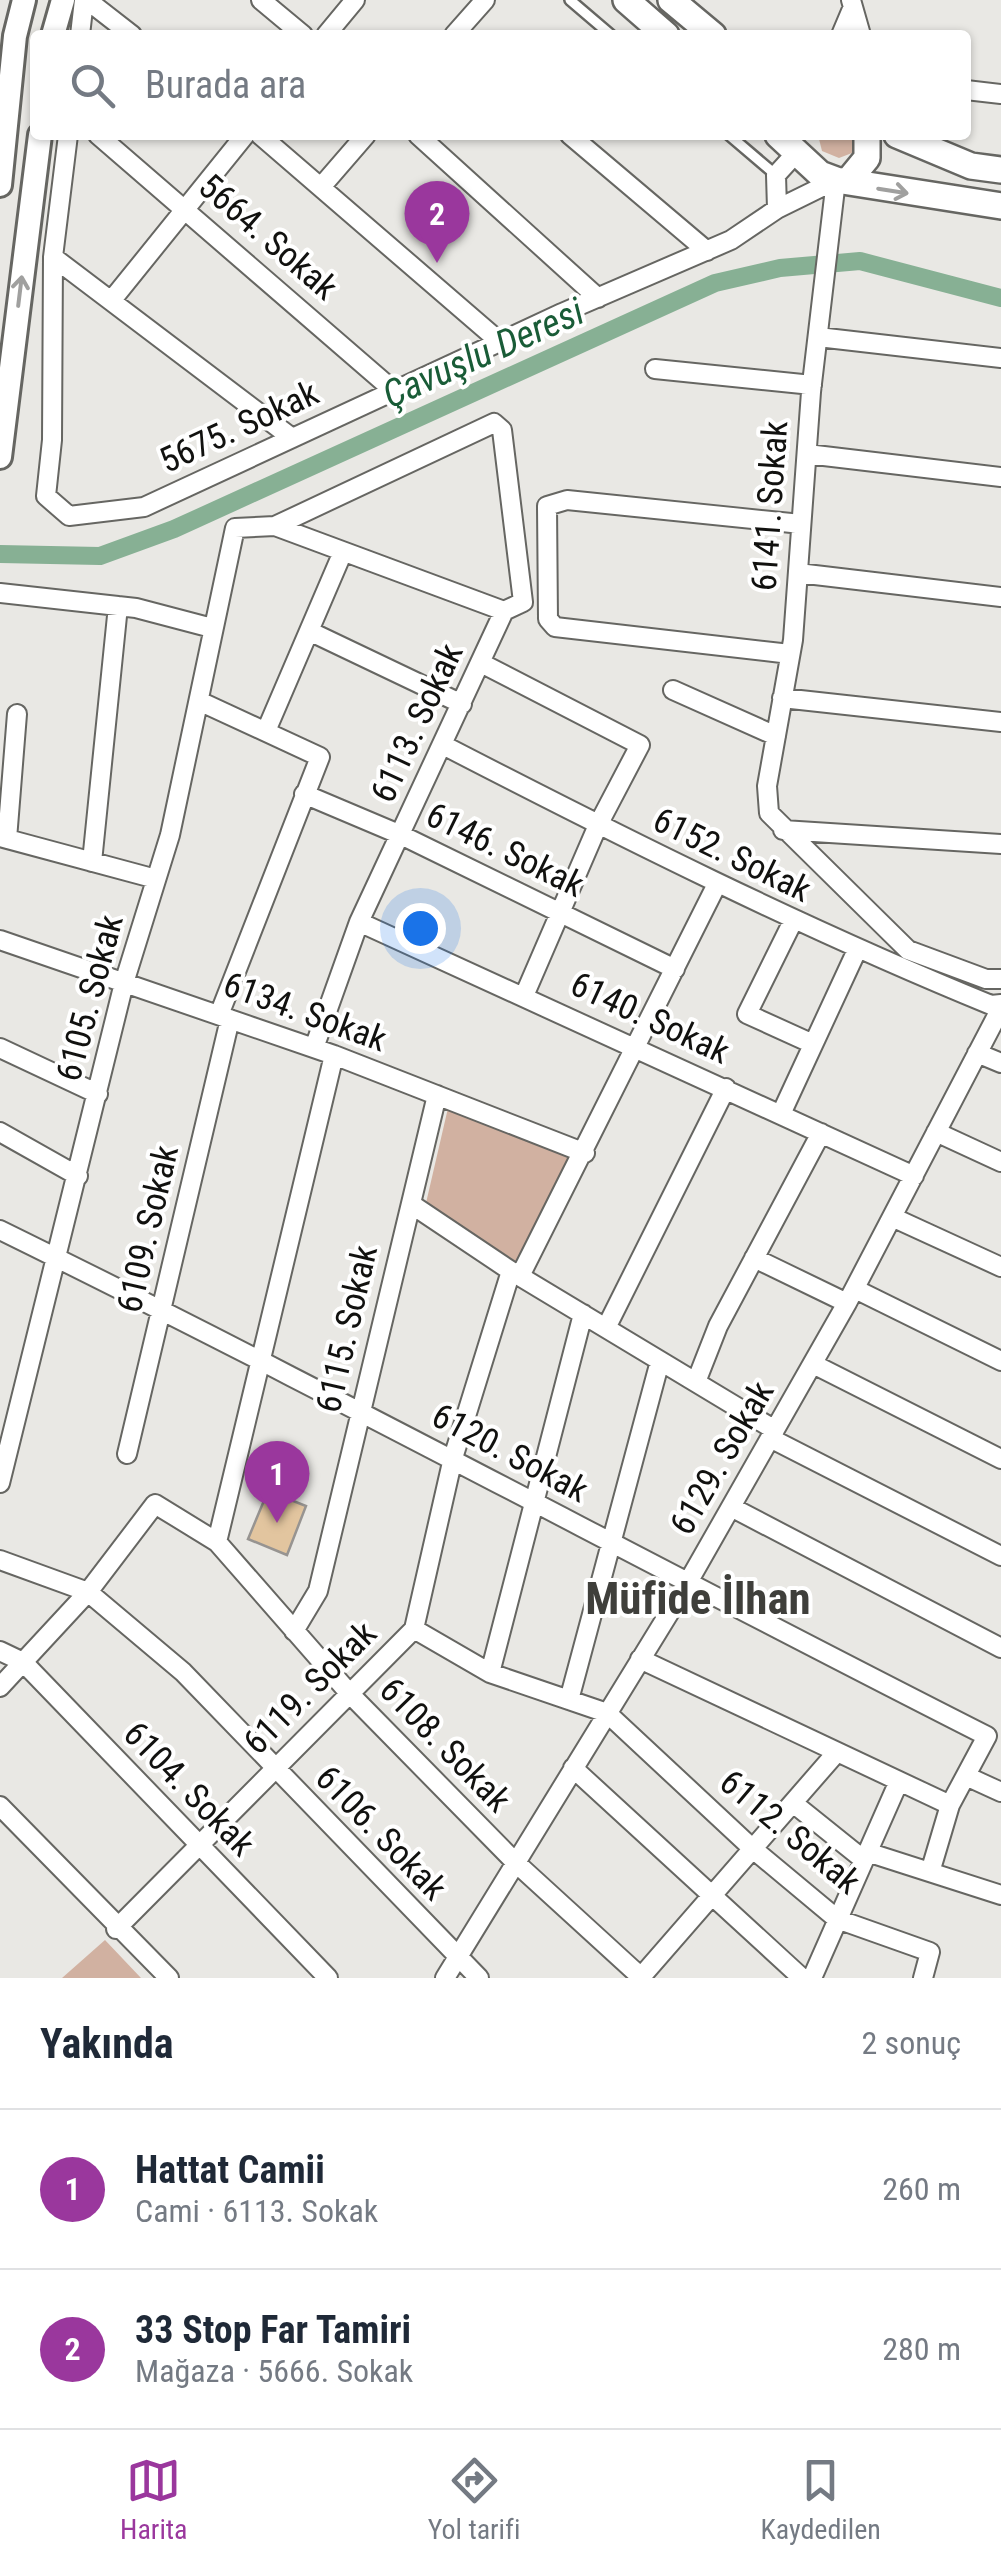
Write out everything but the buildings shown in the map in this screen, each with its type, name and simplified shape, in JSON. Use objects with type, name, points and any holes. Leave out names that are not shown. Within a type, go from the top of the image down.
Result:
[{"type":"main road","points":[[626,0],[660,30]]},
{"type":"main road","points":[[670,0],[707,30]]},
{"type":"main road","points":[[842,180],[867,158],[867,140]]},
{"type":"main road","points":[[909,140],[972,166],[1001,170]]},
{"type":"main road","points":[[793,141],[820,174],[1001,206]]},
{"type":"street","points":[[0,185],[14,36],[24,0]]},
{"type":"street","points":[[54,30],[63,0]]},
{"type":"street","points":[[81,30],[86,0],[125,30]]},
{"type":"street","points":[[260,0],[297,30]]},
{"type":"street","points":[[330,30],[355,0]]},
{"type":"street","points":[[458,30],[485,0]]},
{"type":"street","points":[[843,30],[852,4]]},
{"type":"street","points":[[852,4],[859,30]]},
{"type":"street","points":[[971,91],[1001,94]]},
{"type":"street","points":[[0,457],[39,140]]},
{"type":"street","points":[[67,140],[53,257],[292,438]]},
{"type":"street","name":"5664. Sokak","points":[[104,140],[394,391]]},
{"type":"street","points":[[111,301],[242,140]]},
{"type":"street","points":[[266,140],[500,342]]},
{"type":"street","points":[[321,187],[362,140]]},
{"type":"street","points":[[424,140],[598,298]]},
{"type":"street","points":[[576,140],[707,251]]},
{"type":"street","points":[[777,209],[776,175],[793,141]]},
{"type":"street","name":"5675. Sokak","points":[[53,257],[52,440],[46,496],[70,516],[144,506],[707,251],[757,226],[777,209],[842,180]]},
{"type":"street","name":"6141. Sokak","points":[[783,830],[770,813],[766,786],[790,654],[812,385],[830,231],[842,180]]},
{"type":"street","points":[[818,337],[1001,358]]},
{"type":"street","points":[[654,369],[812,385]]},
{"type":"street","name":"6113. Sokak","points":[[276,526],[494,423],[499,425],[523,602],[504,611],[359,922],[314,1048]]},
{"type":"street","points":[[807,454],[1001,478]]},
{"type":"street","points":[[790,654],[555,627],[548,619],[548,506],[556,500],[567,500],[801,524]]},
{"type":"street","points":[[276,526],[342,554],[504,611]]},
{"type":"street","name":"6105. Sokak","points":[[0,1483],[8,1428],[58,1258],[124,982],[156,879],[236,528],[276,526]]},
{"type":"street","points":[[199,700],[266,732],[342,554]]},
{"type":"street","points":[[798,572],[1001,597]]},
{"type":"street","points":[[0,593],[118,606],[212,628]]},
{"type":"street","points":[[92,862],[118,606]]},
{"type":"street","points":[[309,631],[462,704]]},
{"type":"street","points":[[480,663],[640,745],[598,825],[524,996]]},
{"type":"street","points":[[672,690],[776,736]]},
{"type":"street","points":[[782,698],[1001,722]]},
{"type":"street","points":[[16,714],[3,838],[156,879]]},
{"type":"street","name":"6109. Sokak","points":[[127,1454],[162,1312],[225,1017],[320,757],[266,732]]},
{"type":"street","name":"6152. Sokak","points":[[443,745],[716,886],[857,950],[1001,1006]]},
{"type":"street","name":"6146. Sokak","points":[[304,794],[400,835],[676,969]]},
{"type":"street","points":[[783,830],[1001,844]]},
{"type":"street","points":[[783,830],[908,950],[986,979],[1001,979]]},
{"type":"street","name":"6119. Sokak","points":[[116,1929],[414,1630],[454,1458],[516,1274],[585,1152],[716,886]]},
{"type":"street","points":[[793,921],[746,1014],[814,1044]]},
{"type":"street","name":"6140. Sokak","points":[[359,922],[914,1176]]},
{"type":"street","name":"6134. Sokak","points":[[0,940],[334,1055],[585,1152]]},
{"type":"street","points":[[781,1114],[857,950]]},
{"type":"street","name":"6129. Sokak","points":[[444,1978],[687,1584],[851,1296],[1001,1006]]},
{"type":"street","points":[[0,1048],[98,1094]]},
{"type":"street","points":[[978,1053],[1001,1063]]},
{"type":"street","points":[[216,1542],[334,1055]]},
{"type":"street","points":[[606,1328],[726,1088]]},
{"type":"street","name":"6115. Sokak","points":[[294,1630],[318,1591],[437,1094]]},
{"type":"street","points":[[0,1132],[78,1176]]},
{"type":"street","points":[[696,1382],[718,1326],[821,1132]]},
{"type":"street","points":[[936,1132],[1001,1162]]},
{"type":"street","points":[[411,1204],[516,1274],[696,1382],[772,1434],[1001,1556]]},
{"type":"street","points":[[892,1217],[1001,1267]]},
{"type":"street","name":"6120. Sokak","points":[[0,1230],[454,1458],[687,1584],[987,1736],[966,1776]]},
{"type":"street","points":[[754,1258],[1001,1362]]},
{"type":"street","points":[[490,1673],[583,1314]]},
{"type":"street","points":[[569,1700],[608,1542],[660,1360]]},
{"type":"street","points":[[813,1364],[1001,1459]]},
{"type":"street","name":"6108. Sokak","points":[[88,1592],[155,1504],[216,1542],[350,1694],[515,1862],[642,1978]]},
{"type":"street","points":[[731,1507],[1001,1648]]},
{"type":"street","name":"6106. Sokak","points":[[0,1560],[88,1592],[183,1672],[479,1978]]},
{"type":"street","points":[[0,1687],[88,1592]]},
{"type":"street","points":[[414,1630],[490,1673],[607,1713]]},
{"type":"street","name":"6104. Sokak","points":[[0,1652],[23,1662],[328,1978]]},
{"type":"street","points":[[640,1659],[950,1805]]},
{"type":"street","name":"6112. Sokak","points":[[607,1713],[753,1848],[838,1919],[930,1952],[922,1978]]},
{"type":"street","points":[[642,1978],[837,1752]]},
{"type":"street","points":[[573,1768],[713,1892],[802,1978]]},
{"type":"street","points":[[931,1869],[950,1805],[966,1776],[1001,1792]]},
{"type":"street","points":[[812,1978],[899,1781]]},
{"type":"street","points":[[793,1802],[866,1856],[931,1869],[1001,1895]]},
{"type":"street","points":[[0,1806],[168,1978]]},
{"type":"lane","points":[[570,0],[605,30]]},
{"type":"lane","points":[[735,140],[776,175]]},
{"type":"shaded area","points":[[819,140],[856,140],[852,153],[839,158],[822,151]]},
{"type":"shaded area","points":[[448,1108],[578,1156],[520,1264],[426,1203]]},
{"type":"shaded area","points":[[105,1940],[141,1978],[62,1978]]},
{"type":"waterway","name":"Çavuşlu Deresi","points":[[0,554],[100,556],[174,529],[715,283],[780,268],[860,261],[1001,298]]},
{"type":"place","name":"33 Stop Far Tamiri","points":[[437,263]]},
{"type":"place","name":"Hattat Camii","points":[[277,1523]]},
{"type":"district","name":"Müfide İlhan","points":[[698,1598]]}]
